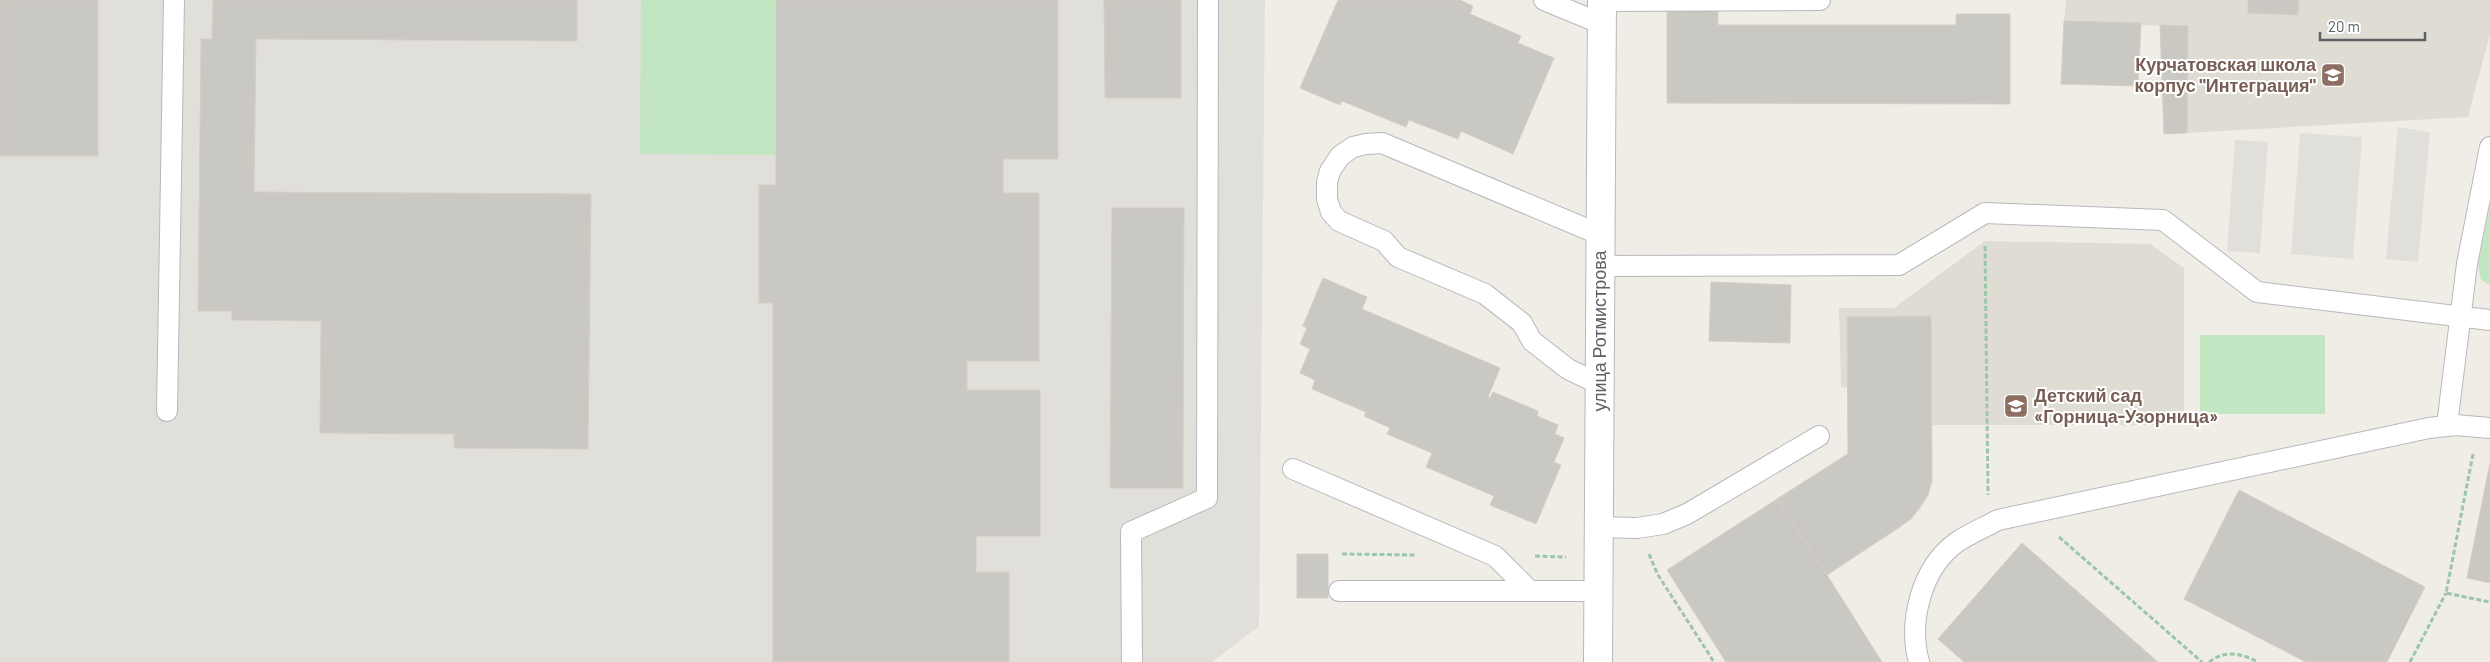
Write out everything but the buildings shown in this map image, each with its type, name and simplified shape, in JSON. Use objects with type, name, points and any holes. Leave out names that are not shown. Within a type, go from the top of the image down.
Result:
[{"type":"street","name":"улица Ротмистрова","points":[[1598,662],[1602,8]]},
{"type":"lane","points":[[167,411],[174,0]]},
{"type":"lane","points":[[1132,662],[1131,532],[1206,498],[1208,0]]},
{"type":"lane","points":[[1544,0],[1602,8],[1820,0]]},
{"type":"lane","points":[[1599,384],[1568,369],[1532,341],[1522,323],[1485,294],[1398,257],[1384,241],[1339,221],[1331,212],[1326,199],[1326,182],[1330,170],[1340,156],[1354,147],[1382,143],[1600,235]]},
{"type":"lane","points":[[2447,425],[2467,264],[2490,147]]},
{"type":"lane","points":[[1600,266],[1898,265],[1985,213],[2162,220],[2257,292],[2490,320]]},
{"type":"lane","points":[[1919,662],[1914,644],[1918,603],[1935,566],[1956,543],[1998,520],[2447,425],[2484,427]]},
{"type":"lane","points":[[1598,528],[1643,528],[1663,524],[1687,514],[1819,436]]},
{"type":"lane","points":[[1293,469],[1495,556],[1530,591]]},
{"type":"lane","points":[[1339,591],[1598,591]]},
{"type":"path","points":[[1985,241],[1988,525]]},
{"type":"path","points":[[2410,662],[2446,593],[2484,427]]},
{"type":"path","points":[[2032,513],[2202,662]]},
{"type":"path","points":[[1643,528],[1653,567],[1714,662]]},
{"type":"path","points":[[2446,593],[2490,602]]},
{"type":"path","points":[[2209,662],[2216,656],[2231,653],[2258,662]]},
{"type":"shaded area","points":[[0,0],[1265,0],[1259,626],[1212,662],[0,662]]},
{"type":"shaded area","name":"Курчатовская школа корпус \"Интеграция\"","points":[[2066,0],[2490,0],[2490,34],[2468,117],[2187,133],[2188,27],[2064,21]]},
{"type":"shaded area","points":[[2398,127],[2430,132],[2418,262],[2386,259]]},
{"type":"shaded area","points":[[2300,133],[2362,137],[2353,259],[2291,254]]},
{"type":"shaded area","points":[[2235,140],[2268,142],[2260,253],[2227,251]]},
{"type":"shaded area","name":"Детский сад «Горница-Узорница»","points":[[1985,241],[2150,244],[2184,268],[2184,425],[1932,425],[1932,481],[1928,495],[1920,510],[1900,528],[1827,575],[1777,499],[1848,453],[1848,388],[1841,387],[1839,308],[1894,308]]},
{"type":"green space","points":[[641,0],[776,0],[776,155],[640,154]]},
{"type":"green space","points":[[2490,206],[2490,285],[2481,280],[2478,265]]},
{"type":"green space","points":[[2200,335],[2325,335],[2325,414],[2200,414]]},
{"type":"place","name":"Курчатовская школа корпус \"Интеграция\"","points":[[2333,75]]},
{"type":"place","name":"Детский сад «Горница-Узорница»","points":[[2016,406]]}]
